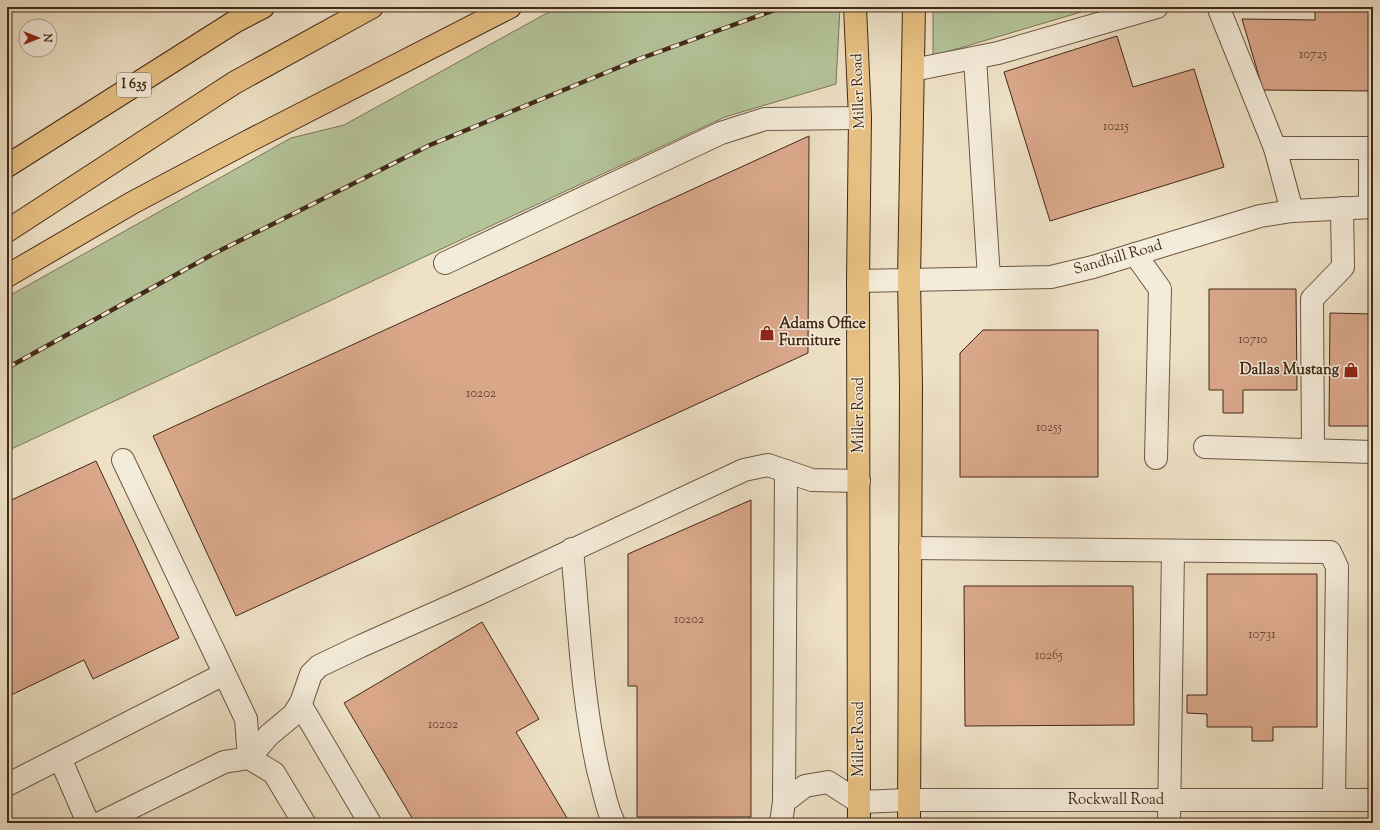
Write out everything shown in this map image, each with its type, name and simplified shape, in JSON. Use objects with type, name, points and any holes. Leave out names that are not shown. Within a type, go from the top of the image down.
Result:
[{"type":"main road","name":"I 635","points":[[7,166],[223,30],[263,7]]},
{"type":"main road","points":[[7,231],[234,83],[372,7]]},
{"type":"main road","points":[[7,276],[138,199],[245,142],[510,7]]},
{"type":"main road","name":"Miller Road","points":[[855,7],[860,118],[858,281],[859,823]]},
{"type":"main road","points":[[909,823],[911,386],[909,279],[914,7]]},
{"type":"street","points":[[913,70],[998,53],[1157,7]]},
{"type":"street","points":[[1220,7],[1219,10],[1275,148],[1292,211]]},
{"type":"street","points":[[974,58],[989,278]]},
{"type":"street","points":[[445,263],[721,133],[765,119],[860,118]]},
{"type":"street","points":[[1275,148],[1372,148],[1372,207]]},
{"type":"street","name":"Sandhill Road","points":[[858,281],[1052,277],[1093,268],[1260,216],[1292,211],[1372,207]]},
{"type":"street","points":[[1313,450],[1312,299],[1343,266],[1342,208]]},
{"type":"street","points":[[1135,254],[1160,289],[1156,458]]},
{"type":"street","points":[[1205,447],[1373,452]]},
{"type":"street","points":[[123,460],[246,719],[249,758]]},
{"type":"street","points":[[100,823],[224,762],[249,758],[269,735],[292,715],[300,704],[311,674],[319,666],[478,594],[744,470],[768,465],[812,480],[859,481]]},
{"type":"street","points":[[783,813],[786,471]]},
{"type":"street","points":[[910,548],[1330,552],[1337,567],[1334,800]]},
{"type":"street","points":[[572,550],[585,682],[594,749],[609,812],[614,823]]},
{"type":"street","points":[[1169,823],[1173,551]]},
{"type":"street","points":[[7,785],[224,674]]},
{"type":"street","points":[[300,704],[370,823]]},
{"type":"street","points":[[60,758],[88,823]]},
{"type":"street","points":[[249,758],[274,773],[304,823]]},
{"type":"street","points":[[783,813],[805,786],[828,782],[859,802]]},
{"type":"street","name":"Rockwall Road","points":[[859,802],[909,800],[1373,800]]},
{"type":"green space","points":[[558,7],[840,7],[836,84],[725,117],[7,451],[7,297],[291,138],[344,125]]},
{"type":"green space","points":[[933,7],[1098,7],[933,56]]},
{"type":"building","points":[[1315,7],[1373,7],[1373,91],[1263,90],[1242,19],[1315,20]]},
{"type":"building","points":[[1117,36],[1133,87],[1194,69],[1224,167],[1050,221],[1004,72]]},
{"type":"building","points":[[809,136],[808,353],[236,616],[153,436]]},
{"type":"building","points":[[1209,289],[1296,289],[1297,390],[1243,390],[1243,413],[1223,413],[1223,390],[1209,390]]},
{"type":"building","name":"Dallas Mustang","points":[[1330,313],[1373,314],[1373,426],[1329,426]]},
{"type":"building","points":[[983,330],[1098,330],[1098,477],[960,477],[960,353]]},
{"type":"building","points":[[96,461],[179,638],[93,679],[84,660],[7,697],[7,502]]},
{"type":"building","points":[[751,500],[751,817],[637,817],[637,686],[628,686],[628,554]]},
{"type":"building","points":[[1207,574],[1317,574],[1317,727],[1273,727],[1273,741],[1252,741],[1252,727],[1207,727],[1207,714],[1187,713],[1187,695],[1207,695]]},
{"type":"building","points":[[964,586],[1133,586],[1134,725],[965,726]]},
{"type":"building","points":[[482,622],[539,719],[516,732],[570,823],[415,823],[344,703]]},
{"type":"railway","points":[[7,368],[215,253],[430,145],[639,59],[783,7]]},
{"type":"place","name":"Adams Office Furniture","points":[[767,333]]},
{"type":"place","name":"Dallas Mustang","points":[[1351,370]]}]
